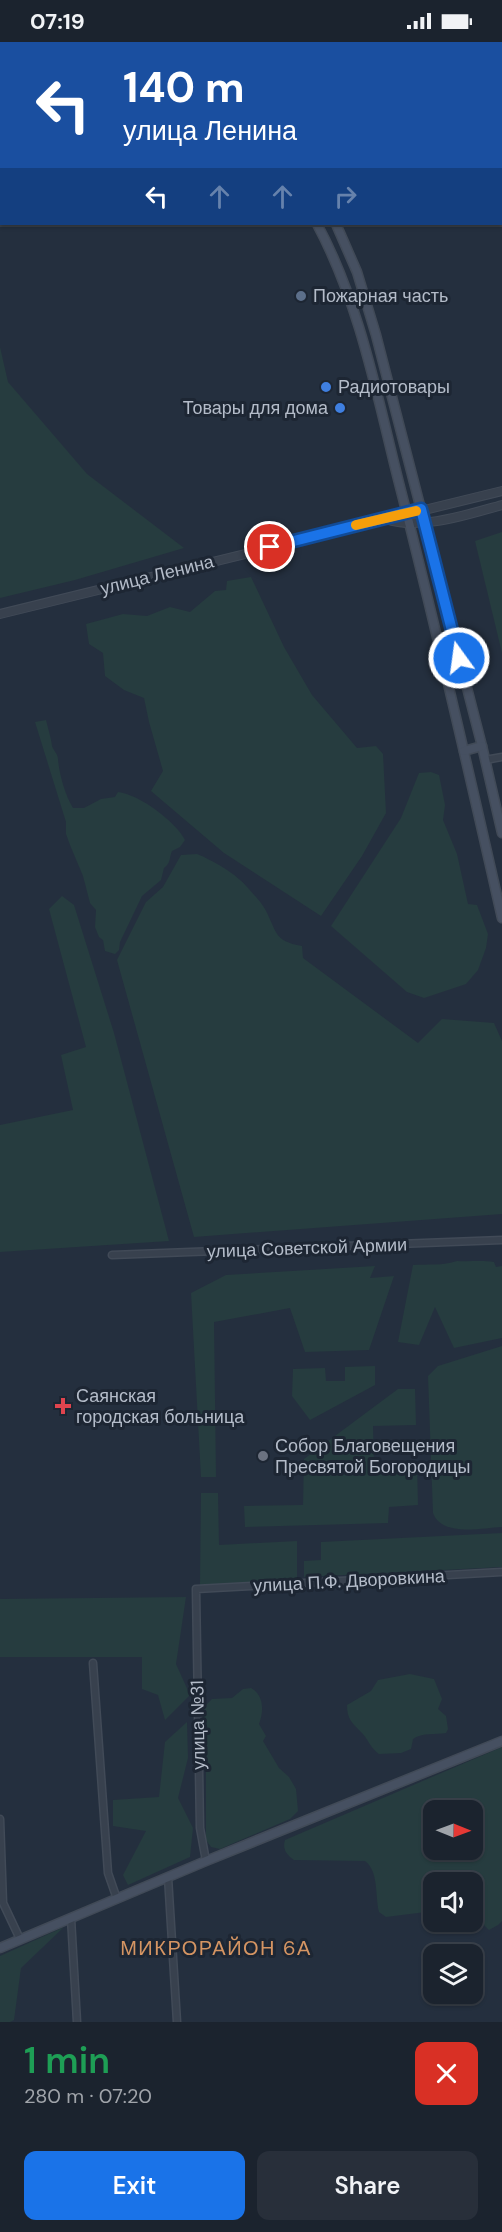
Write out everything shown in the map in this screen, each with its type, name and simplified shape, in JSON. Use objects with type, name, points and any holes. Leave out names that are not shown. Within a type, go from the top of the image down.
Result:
[{"type":"main road","points":[[317,225],[340,272],[362,339],[410,524],[502,918]]},
{"type":"main road","points":[[336,225],[357,272],[376,335],[482,746],[502,833]]},
{"type":"main road","points":[[362,339],[376,335]]},
{"type":"main road","points":[[464,751],[482,746]]},
{"type":"main road","points":[[0,1947],[502,1741]]},
{"type":"street","name":"улица Ленина","points":[[0,614],[502,491]]},
{"type":"street","name":"улица Ленина","points":[[385,518],[410,524],[502,505]]},
{"type":"street","points":[[485,760],[502,758]]},
{"type":"street","name":"улица Советской Армии","points":[[112,1255],[502,1240]]},
{"type":"street","name":"улица П.Ф. Дворовкина","points":[[196,1589],[502,1572]]},
{"type":"street","name":"улица №31","points":[[196,1589],[200,1828],[206,1861]]},
{"type":"street","points":[[93,1664],[108,1873],[117,1899]]},
{"type":"street","points":[[0,1819],[3,1904],[20,1939]]},
{"type":"street","points":[[168,1877],[177,2022]]},
{"type":"street","points":[[70,1918],[77,2022]]},
{"type":"green space","points":[[0,347],[8,382],[87,474],[184,548],[75,580],[0,598]]},
{"type":"green space","points":[[502,532],[502,653],[475,541]]},
{"type":"green space","points":[[251,577],[284,647],[312,695],[357,748],[376,746],[383,754],[386,813],[362,856],[321,916],[224,853],[151,791],[163,771],[144,698],[124,690],[105,676],[103,653],[89,644],[86,624],[123,614],[147,616],[170,607],[190,612],[215,591],[226,590],[227,581]]},
{"type":"green space","points":[[46,720],[52,746],[58,757],[63,784],[73,808],[84,808],[101,799],[115,797],[118,792],[127,794],[146,803],[165,817],[185,840],[180,847],[172,851],[161,880],[142,896],[120,942],[119,950],[115,954],[105,951],[103,940],[99,937],[95,927],[96,910],[90,903],[83,876],[66,834],[66,822],[35,722]]},
{"type":"green space","points":[[431,772],[439,775],[445,805],[443,820],[457,854],[468,904],[477,905],[488,934],[486,948],[478,970],[466,984],[424,998],[407,992],[331,926],[401,818],[419,773]]},
{"type":"green space","points":[[197,854],[224,868],[243,883],[263,906],[277,934],[286,941],[302,946],[303,958],[418,1043],[442,1019],[494,1023],[502,1041],[502,1214],[194,1237],[117,960],[146,902],[163,887],[181,855]]},
{"type":"green space","points":[[62,896],[74,905],[114,1033],[169,1241],[0,1252],[0,1125],[73,1110],[61,1055],[86,1047],[49,909]]},
{"type":"green space","points":[[489,1261],[494,1262],[496,1267],[502,1266],[502,1338],[454,1348],[435,1307],[419,1345],[398,1342],[413,1265]]},
{"type":"green space","points":[[375,1266],[370,1278],[394,1276],[369,1350],[305,1352],[290,1308],[214,1322],[216,1477],[201,1477],[191,1293],[226,1275]]},
{"type":"green space","points":[[502,1346],[502,1527],[453,1528],[438,1521],[433,1513],[428,1376],[438,1366]]},
{"type":"green space","points":[[375,1366],[375,1385],[310,1420],[292,1396],[293,1369],[325,1368],[326,1381],[345,1381],[345,1367]]},
{"type":"green space","points":[[398,1389],[415,1389],[416,1425],[373,1426],[374,1463],[417,1462],[418,1505],[389,1507],[388,1523],[245,1527],[244,1506],[303,1505],[304,1459]]},
{"type":"green space","points":[[201,1493],[218,1493],[219,1545],[297,1541],[297,1581],[200,1585]]},
{"type":"green space","points":[[502,1533],[502,1567],[304,1577],[304,1561],[321,1560],[321,1542]]},
{"type":"green space","points":[[186,1597],[176,1664],[190,1695],[165,1720],[158,1695],[142,1689],[142,1657],[0,1657],[0,1599]]},
{"type":"green space","points":[[410,1674],[434,1679],[442,1699],[438,1709],[446,1716],[448,1729],[446,1733],[413,1739],[411,1749],[401,1753],[379,1754],[350,1720],[347,1705],[371,1691],[378,1680]]},
{"type":"green space","points":[[251,1688],[261,1699],[262,1714],[259,1724],[266,1736],[263,1741],[279,1768],[289,1777],[296,1789],[298,1811],[290,1819],[220,1849],[211,1847],[206,1840],[206,1748],[201,1733],[200,1711],[212,1699],[232,1698],[243,1689]]},
{"type":"green space","points":[[187,1722],[188,1758],[178,1798],[193,1828],[190,1857],[128,1885],[123,1875],[146,1831],[113,1826],[113,1800],[159,1797],[165,1742]]},
{"type":"green space","points":[[502,1747],[502,1921],[489,1930],[483,1923],[483,1872],[423,1872],[423,1912],[386,1917],[379,1912],[375,1878],[373,1871],[365,1861],[294,1860],[286,1852],[285,1840]]},
{"type":"green space","points":[[64,1927],[21,1968],[14,2020],[0,2022],[0,1956]]},
{"type":"slow traffic","points":[[356,525],[416,511]]},
{"type":"place","name":"Пожарная часть","points":[[301,296]]},
{"type":"place","name":"Радиотовары","points":[[326,387]]},
{"type":"place","name":"Товары для дома","points":[[340,408]]},
{"type":"place","name":"Саянская городская больница","points":[[63,1406]]},
{"type":"place","name":"Собор Благовещения Пресвятой Богородицы","points":[[263,1456]]},
{"type":"district","name":"МИКРОРАЙОН 6А","points":[[216,1948]]},
{"type":"route","points":[[270,547],[421,509],[459,658]]}]
